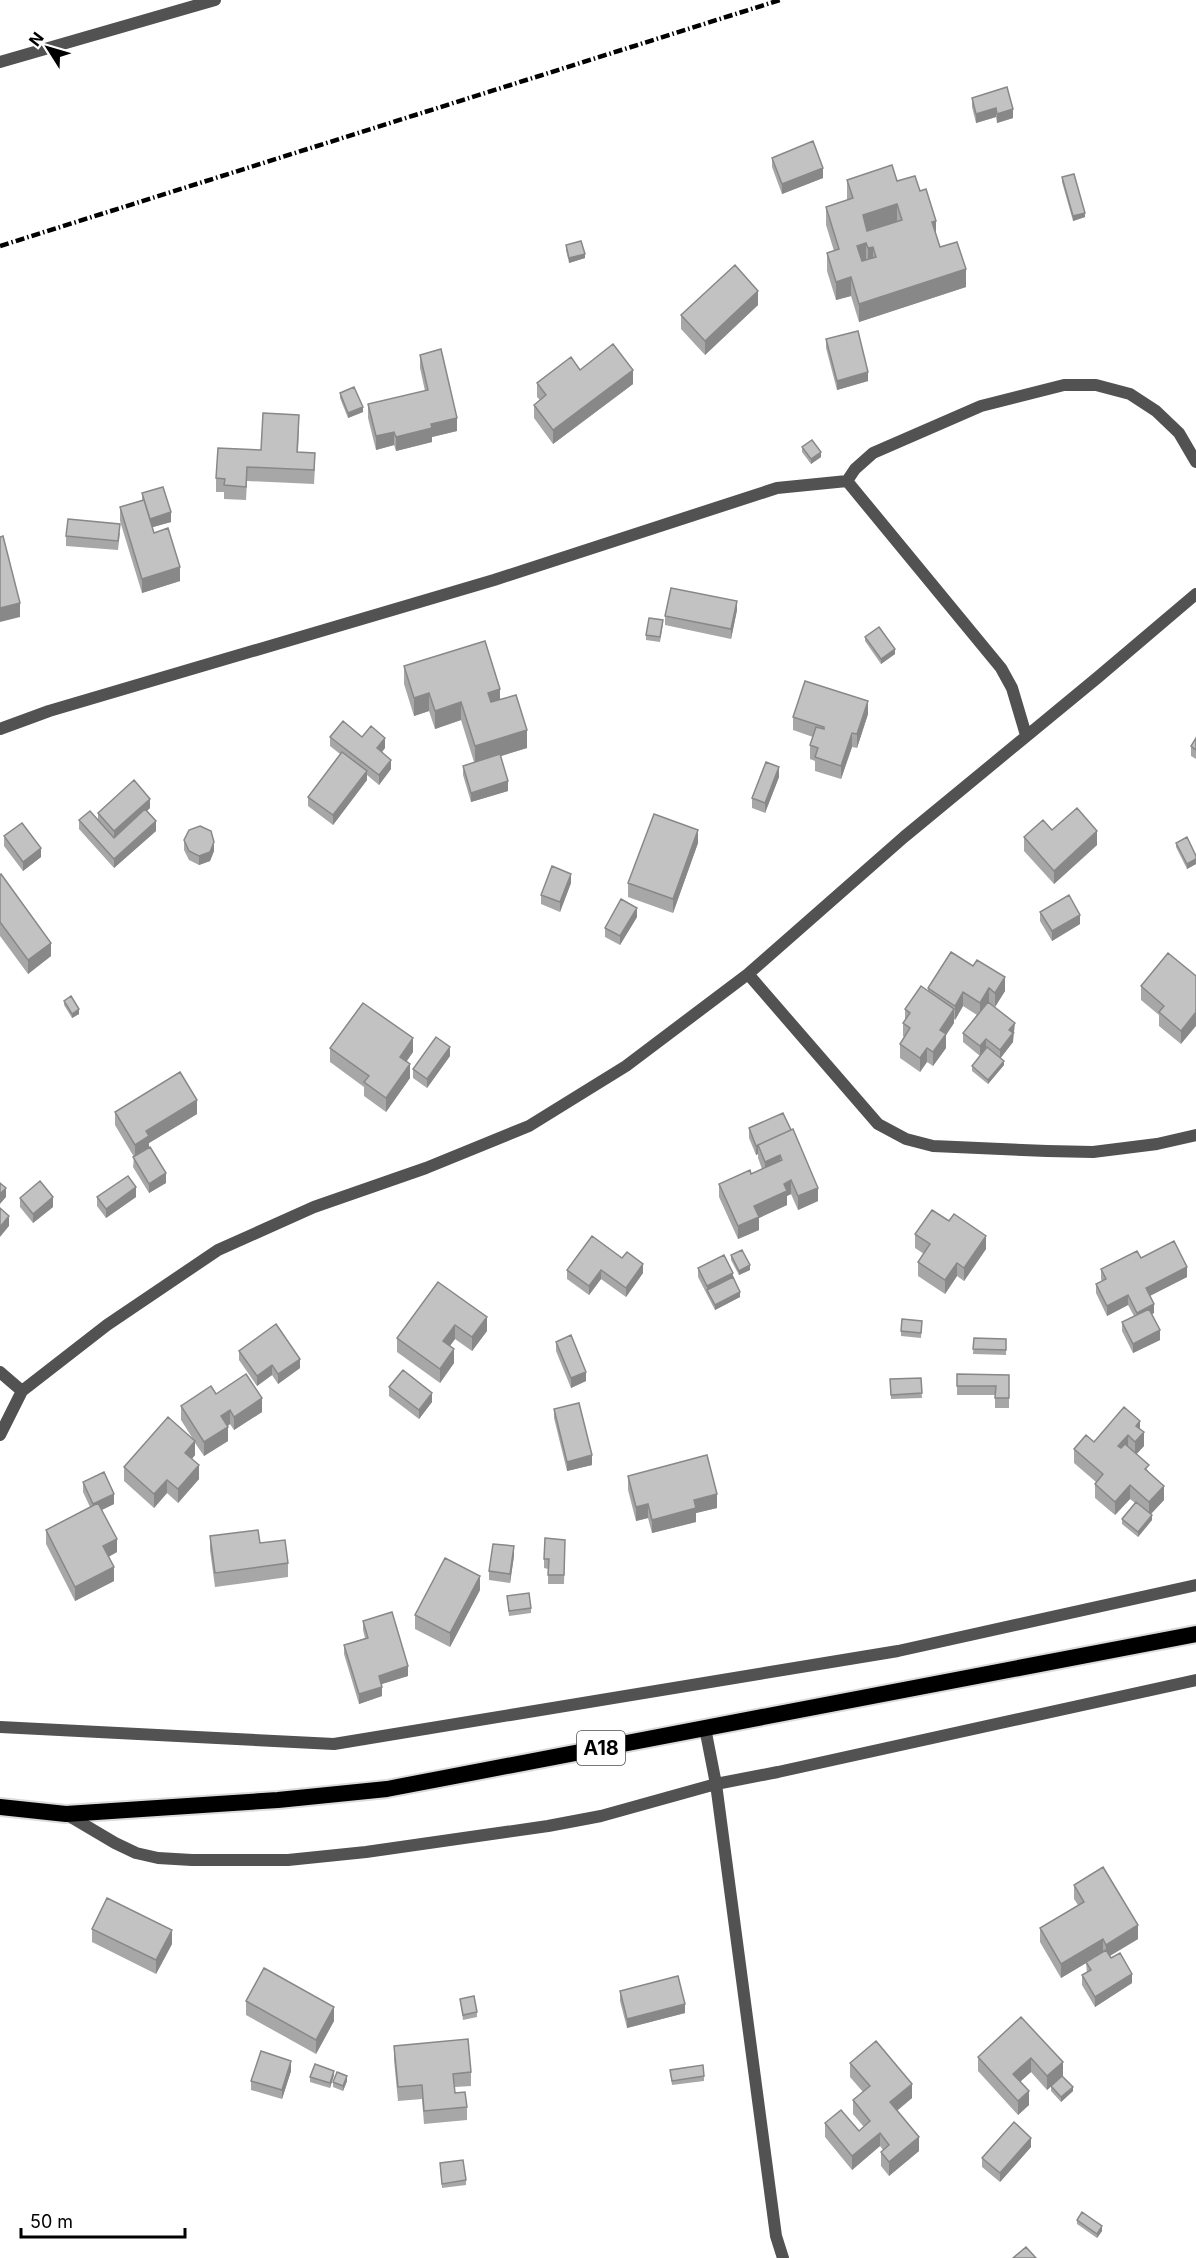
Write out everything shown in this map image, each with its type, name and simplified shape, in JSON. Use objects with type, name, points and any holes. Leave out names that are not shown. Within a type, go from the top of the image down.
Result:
[{"type":"highway","name":"A18","points":[[0,1807],[66,1814],[278,1800],[387,1789],[1196,1634]]},
{"type":"street","points":[[0,62],[215,0]]},
{"type":"street","points":[[847,481],[855,469],[873,453],[981,406],[1064,385],[1096,385],[1130,394],[1156,411],[1179,433],[1196,462]]},
{"type":"street","points":[[0,729],[49,711],[494,580],[777,488],[847,481]]},
{"type":"street","points":[[847,481],[1000,668],[1012,688],[1026,735]]},
{"type":"street","points":[[0,1435],[22,1391],[106,1325],[218,1250],[314,1207],[426,1168],[529,1126],[626,1066],[748,974],[904,837],[1196,594]]},
{"type":"street","points":[[748,974],[878,1124],[906,1139],[933,1146],[1093,1152],[1157,1144],[1196,1135]]},
{"type":"street","points":[[0,1372],[22,1391]]},
{"type":"street","points":[[0,1726],[334,1744],[898,1651],[1196,1585]]},
{"type":"street","points":[[66,1814],[115,1843],[136,1853],[158,1858],[288,1860],[366,1852],[548,1826],[601,1815],[716,1784],[1196,1680]]},
{"type":"street","points":[[705,1728],[716,1784],[776,2236],[783,2258]]},
{"type":"building","points":[[1007,87],[1013,109],[997,114],[996,108],[976,114],[972,98]]},
{"type":"building","points":[[813,141],[823,168],[782,184],[772,158]]},
{"type":"building","points":[[892,165],[897,181],[915,176],[920,191],[926,189],[936,221],[932,222],[940,247],[957,242],[966,269],[859,304],[851,277],[836,282],[827,253],[839,249],[826,207],[853,198],[847,180]],"holes":[[[897,204],[902,220],[867,231],[863,215]],[[866,243],[868,248],[873,247],[876,257],[862,261],[857,246]]]},
{"type":"building","points":[[1074,174],[1085,213],[1073,216],[1062,177]]},
{"type":"building","points":[[581,241],[585,254],[569,258],[566,245]]},
{"type":"building","points":[[735,265],[758,291],[705,341],[681,315]]},
{"type":"building","points":[[858,331],[868,372],[837,381],[826,339]]},
{"type":"building","points":[[613,344],[633,370],[553,430],[534,405],[546,395],[537,383],[571,357],[580,370]]},
{"type":"building","points":[[441,349],[457,418],[431,424],[432,428],[396,437],[394,432],[376,436],[368,404],[428,390],[420,355]]},
{"type":"building","points":[[354,387],[363,407],[348,413],[340,393]]},
{"type":"building","points":[[263,413],[299,415],[297,452],[315,453],[314,470],[247,467],[246,487],[224,485],[225,479],[216,478],[218,448],[261,450]]},
{"type":"building","points":[[812,440],[821,452],[811,459],[802,447]]},
{"type":"building","points":[[163,487],[171,512],[150,519],[142,493]]},
{"type":"building","points":[[144,500],[154,533],[168,528],[180,567],[142,579],[120,507]]},
{"type":"building","points":[[68,519],[120,524],[118,541],[66,536]]},
{"type":"building","points":[[3,536],[20,603],[0,608],[0,537]]},
{"type":"building","points":[[671,588],[737,601],[731,629],[665,616]]},
{"type":"building","points":[[649,618],[663,620],[660,637],[646,635]]},
{"type":"building","points":[[879,627],[895,649],[881,659],[865,637]]},
{"type":"building","points":[[485,641],[500,689],[488,693],[491,702],[516,695],[527,730],[475,746],[461,702],[435,711],[429,693],[414,698],[404,666]]},
{"type":"building","points":[[805,681],[868,701],[857,734],[852,733],[841,766],[815,757],[818,748],[810,745],[816,727],[824,729],[824,727],[793,717]]},
{"type":"building","points":[[343,721],[362,737],[371,726],[385,738],[377,748],[391,760],[379,775],[330,737]]},
{"type":"building","points":[[1196,738],[1196,750],[1191,746]]},
{"type":"building","points":[[342,752],[367,771],[333,815],[308,797]]},
{"type":"building","points":[[500,754],[508,781],[471,793],[463,766]]},
{"type":"building","points":[[766,762],[779,767],[765,803],[752,798]]},
{"type":"building","points":[[134,780],[150,799],[114,831],[98,813]]},
{"type":"building","points":[[1077,808],[1097,831],[1054,871],[1024,837],[1043,820],[1052,830]]},
{"type":"building","points":[[145,809],[156,821],[114,859],[79,820],[90,811],[114,838]]},
{"type":"building","points":[[654,814],[698,830],[673,899],[628,883]]},
{"type":"building","points":[[22,823],[41,848],[23,862],[4,836]]},
{"type":"building","points":[[200,826],[211,831],[214,842],[210,852],[199,856],[189,851],[184,840],[189,830]]},
{"type":"building","points":[[1187,837],[1196,859],[1187,864],[1176,843]]},
{"type":"building","points":[[552,866],[571,874],[560,902],[541,895]]},
{"type":"building","points":[[1,874],[51,943],[28,960],[0,922]]},
{"type":"building","points":[[1069,895],[1080,915],[1052,931],[1040,912]]},
{"type":"building","points":[[621,899],[637,908],[620,936],[605,928]]},
{"type":"building","points":[[951,952],[973,966],[977,960],[1005,977],[995,993],[989,988],[980,1003],[963,992],[955,1006],[928,988]]},
{"type":"building","points":[[1168,953],[1196,976],[1196,1012],[1181,1031],[1159,1012],[1164,1006],[1141,986]]},
{"type":"building","points":[[921,986],[954,1009],[940,1030],[946,1034],[933,1052],[927,1048],[920,1058],[900,1044],[910,1028],[903,1023],[910,1013],[905,1009]]},
{"type":"building","points":[[71,996],[79,1009],[72,1014],[64,1001]]},
{"type":"building","points":[[988,1002],[1015,1023],[1009,1030],[1013,1033],[1000,1050],[986,1039],[980,1046],[963,1033]]},
{"type":"building","points":[[363,1003],[413,1038],[400,1057],[410,1064],[386,1098],[364,1082],[369,1076],[330,1048]]},
{"type":"building","points":[[436,1037],[450,1047],[427,1079],[413,1069]]},
{"type":"building","points":[[987,1047],[1004,1061],[988,1080],[972,1066]]},
{"type":"building","points":[[180,1072],[197,1100],[146,1131],[149,1136],[135,1145],[115,1112]]},
{"type":"building","points":[[783,1113],[791,1130],[756,1146],[749,1128]]},
{"type":"building","points":[[793,1129],[818,1188],[798,1196],[791,1180],[784,1184],[787,1191],[754,1206],[759,1217],[738,1226],[719,1184],[750,1170],[751,1174],[782,1160],[780,1155],[765,1162],[758,1145]]},
{"type":"building","points":[[150,1147],[166,1173],[149,1184],[133,1157]]},
{"type":"building","points":[[128,1176],[136,1187],[106,1209],[97,1197]]},
{"type":"building","points":[[40,1181],[53,1197],[33,1214],[20,1198]]},
{"type":"building","points":[[0,1183],[6,1188],[0,1194]]},
{"type":"building","points":[[0,1208],[9,1216],[0,1227]]},
{"type":"building","points":[[932,1210],[949,1221],[954,1214],[986,1236],[964,1268],[957,1263],[945,1280],[918,1262],[930,1244],[915,1234]]},
{"type":"building","points":[[592,1236],[622,1258],[627,1252],[643,1264],[626,1288],[601,1270],[589,1286],[567,1270]]},
{"type":"building","points":[[1174,1241],[1187,1267],[1146,1288],[1154,1304],[1137,1313],[1128,1295],[1107,1306],[1096,1284],[1106,1279],[1101,1269],[1137,1251],[1141,1258]]},
{"type":"building","points":[[742,1250],[750,1265],[739,1271],[731,1255]]},
{"type":"building","points":[[724,1255],[733,1273],[707,1286],[698,1268]]},
{"type":"building","points":[[733,1277],[740,1292],[715,1305],[707,1290]]},
{"type":"building","points":[[438,1282],[487,1317],[472,1337],[455,1325],[443,1341],[454,1349],[440,1369],[397,1338]]},
{"type":"building","points":[[1149,1309],[1160,1330],[1133,1344],[1122,1322]]},
{"type":"building","points":[[902,1319],[922,1321],[921,1333],[901,1331]]},
{"type":"building","points":[[276,1324],[300,1359],[278,1374],[272,1365],[257,1376],[239,1351]]},
{"type":"building","points":[[571,1335],[586,1372],[571,1378],[556,1342]]},
{"type":"building","points":[[974,1338],[1006,1339],[1006,1350],[973,1349]]},
{"type":"building","points":[[403,1370],[432,1393],[419,1410],[389,1387]]},
{"type":"building","points":[[246,1374],[262,1398],[234,1417],[230,1410],[221,1416],[228,1427],[204,1442],[181,1406],[211,1386],[216,1394]]},
{"type":"building","points":[[957,1374],[1009,1375],[1009,1398],[995,1398],[996,1386],[957,1386]]},
{"type":"building","points":[[921,1378],[922,1393],[891,1395],[890,1379]]},
{"type":"building","points":[[579,1403],[592,1455],[567,1462],[554,1409]]},
{"type":"building","points":[[1124,1407],[1140,1421],[1136,1426],[1144,1432],[1135,1442],[1128,1435],[1118,1446],[1121,1448],[1125,1444],[1149,1465],[1145,1469],[1164,1486],[1149,1502],[1130,1485],[1115,1502],[1095,1484],[1103,1474],[1074,1449],[1086,1435],[1094,1442]]},
{"type":"building","points":[[168,1417],[195,1441],[185,1453],[199,1465],[178,1489],[167,1480],[154,1494],[124,1467]]},
{"type":"building","points":[[707,1455],[717,1494],[694,1500],[696,1508],[652,1520],[648,1504],[636,1507],[628,1476]]},
{"type":"building","points":[[104,1472],[114,1494],[93,1504],[83,1482]]},
{"type":"building","points":[[1136,1502],[1152,1515],[1138,1532],[1122,1519]]},
{"type":"building","points":[[98,1503],[117,1539],[103,1546],[114,1567],[75,1587],[46,1530]]},
{"type":"building","points":[[258,1530],[260,1543],[285,1540],[288,1563],[215,1573],[210,1536]]},
{"type":"building","points":[[545,1538],[565,1540],[564,1575],[548,1575],[549,1559],[544,1559]]},
{"type":"building","points":[[493,1544],[514,1546],[510,1574],[489,1571]]},
{"type":"building","points":[[445,1558],[480,1576],[450,1633],[415,1615]]},
{"type":"building","points":[[529,1593],[531,1608],[509,1611],[507,1596]]},
{"type":"building","points":[[392,1612],[408,1666],[379,1676],[382,1687],[359,1694],[344,1645],[368,1638],[363,1621]]},
{"type":"building","points":[[1103,1867],[1138,1925],[1106,1945],[1103,1939],[1061,1964],[1040,1928],[1084,1902],[1074,1885]]},
{"type":"building","points":[[107,1898],[172,1930],[156,1960],[92,1929]]},
{"type":"building","points":[[1106,1950],[1111,1958],[1120,1953],[1132,1974],[1095,1997],[1082,1975],[1091,1970],[1086,1962]]},
{"type":"building","points":[[264,1968],[334,2007],[316,2040],[246,2001]]},
{"type":"building","points":[[678,1976],[685,2004],[627,2019],[620,1991]]},
{"type":"building","points":[[474,1996],[477,2012],[463,2015],[460,1999]]},
{"type":"building","points":[[1021,2017],[1063,2062],[1047,2076],[1031,2058],[1013,2074],[1029,2091],[1018,2101],[978,2057]]},
{"type":"building","points":[[468,2039],[471,2072],[453,2074],[455,2093],[465,2092],[467,2107],[424,2111],[422,2085],[398,2087],[394,2046]]},
{"type":"building","points":[[876,2041],[912,2084],[890,2102],[919,2137],[889,2162],[881,2152],[889,2145],[880,2133],[852,2156],[825,2123],[841,2110],[859,2131],[870,2121],[853,2100],[870,2086],[850,2063]]},
{"type":"building","points":[[261,2051],[291,2061],[282,2090],[251,2081]]},
{"type":"building","points":[[315,2064],[334,2071],[330,2083],[310,2077]]},
{"type":"building","points":[[703,2065],[704,2076],[672,2081],[670,2070]]},
{"type":"building","points":[[337,2072],[347,2076],[343,2086],[333,2082]]},
{"type":"building","points":[[1062,2076],[1073,2087],[1061,2097],[1051,2086]]},
{"type":"building","points":[[1014,2122],[1031,2138],[1000,2173],[982,2158]]},
{"type":"building","points":[[463,2160],[466,2180],[442,2184],[440,2163]]},
{"type":"building","points":[[1082,2212],[1102,2226],[1097,2234],[1077,2220]]},
{"type":"building","points":[[1026,2247],[1036,2258],[1013,2258]]},
{"type":"railway","points":[[0,246],[780,0]]}]
